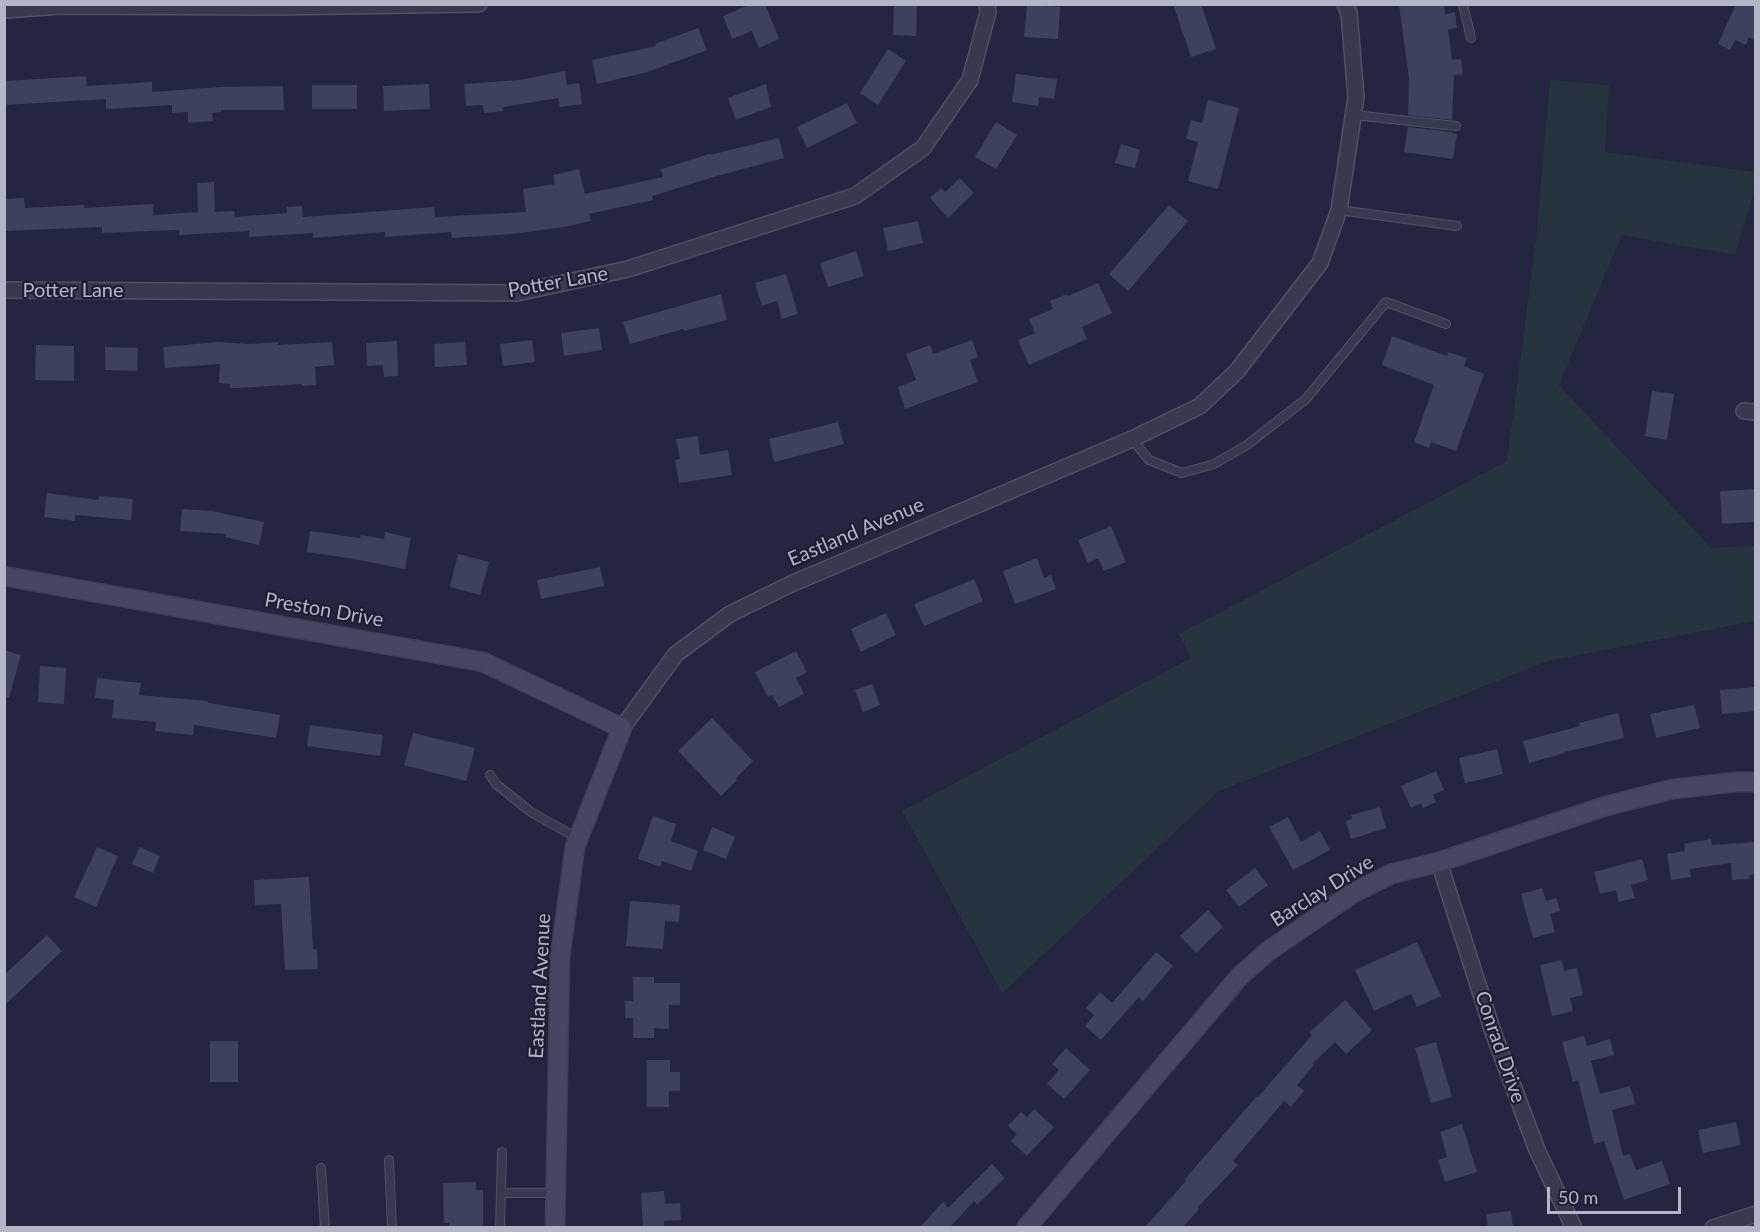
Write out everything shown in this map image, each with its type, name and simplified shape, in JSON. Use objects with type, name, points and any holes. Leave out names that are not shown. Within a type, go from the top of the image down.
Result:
[{"type":"street","points":[[4,10],[61,6],[479,4]]},
{"type":"street","name":"Potter Lane","points":[[4,290],[517,293],[628,269],[855,196],[923,148],[970,80],[988,12],[987,4]]},
{"type":"street","name":"Eastland Avenue","points":[[555,1227],[560,957],[575,847],[622,728],[676,654],[730,614],[791,584],[1132,439],[1200,406],[1237,371],[1320,263],[1339,210],[1356,97],[1348,13],[1345,4]]},
{"type":"street","name":"Preston Drive","points":[[4,576],[483,662],[622,728]]},
{"type":"street","name":"Barclay Drive","points":[[1026,1227],[1239,977],[1267,952],[1353,893],[1392,874],[1439,862],[1617,803],[1672,789],[1755,782]]},
{"type":"street","name":"Conrad Drive","points":[[1439,862],[1493,1032],[1537,1150],[1574,1227]]},
{"type":"street","points":[[1713,1227],[1755,1214]]},
{"type":"lane","points":[[1463,4],[1471,38]]},
{"type":"lane","points":[[1354,115],[1456,126]]},
{"type":"lane","points":[[1339,210],[1457,226]]},
{"type":"lane","points":[[1132,439],[1149,460],[1182,472],[1214,464],[1247,445],[1306,399],[1386,302],[1446,324]]},
{"type":"lane","points":[[490,775],[496,784],[531,812],[578,838]]},
{"type":"lane","points":[[540,998],[559,998]]},
{"type":"lane","points":[[501,1227],[502,1152]]},
{"type":"lane","points":[[389,1160],[392,1227]]},
{"type":"lane","points":[[321,1168],[325,1227]]},
{"type":"lane","points":[[501,1193],[555,1193]]},
{"type":"shaded area","points":[[1550,80],[1609,85],[1605,152],[1755,172],[1755,187],[1735,255],[1622,235],[1559,385],[1711,548],[1755,546],[1755,621],[1548,661],[1219,791],[1002,993],[902,811],[1191,658],[1179,634],[1507,461],[1536,240]]},
{"type":"building","points":[[751,4],[765,4],[779,39],[759,48],[752,31],[732,39],[723,16]]},
{"type":"building","points":[[894,4],[917,4],[916,36],[893,35]]},
{"type":"building","points":[[1173,4],[1201,4],[1216,49],[1191,57]]},
{"type":"building","points":[[1399,4],[1444,4],[1445,14],[1455,12],[1457,28],[1448,29],[1452,60],[1461,59],[1463,74],[1454,75],[1452,120],[1408,115],[1409,78]]},
{"type":"building","points":[[1736,4],[1755,4],[1755,41],[1749,37],[1746,45],[1735,40],[1730,50],[1718,44]]},
{"type":"building","points":[[1027,5],[1060,7],[1058,39],[1024,37]]},
{"type":"building","points":[[698,28],[707,50],[648,72],[597,84],[592,60],[656,46],[655,44]]},
{"type":"building","points":[[888,49],[906,61],[878,105],[860,93]]},
{"type":"building","points":[[565,71],[567,85],[579,83],[582,104],[560,107],[558,98],[503,107],[503,111],[484,113],[483,105],[466,106],[464,84],[519,80]]},
{"type":"building","points":[[1016,74],[1057,79],[1054,99],[1039,97],[1038,106],[1012,102]]},
{"type":"building","points":[[86,76],[87,86],[152,82],[152,92],[220,87],[283,86],[284,110],[221,110],[221,112],[212,113],[213,121],[188,123],[188,112],[172,113],[172,105],[106,109],[106,99],[4,105],[4,81]]},
{"type":"building","points":[[429,84],[430,109],[384,111],[383,86]]},
{"type":"building","points":[[766,84],[771,107],[736,120],[728,98]]},
{"type":"building","points":[[312,85],[357,85],[357,109],[312,109]]},
{"type":"building","points":[[1208,100],[1239,108],[1218,189],[1188,181],[1198,142],[1186,139],[1191,120],[1202,123]]},
{"type":"building","points":[[847,103],[857,123],[807,148],[797,127]]},
{"type":"building","points":[[996,122],[1017,135],[996,169],[975,157]]},
{"type":"building","points":[[1408,127],[1457,134],[1453,159],[1404,152]]},
{"type":"building","points":[[779,138],[784,158],[652,196],[653,200],[589,214],[591,221],[513,234],[452,238],[451,232],[385,237],[385,232],[313,238],[313,233],[249,237],[249,231],[179,235],[179,230],[102,233],[102,227],[6,231],[4,223],[4,199],[24,198],[25,208],[84,205],[84,208],[153,204],[153,215],[198,212],[197,183],[214,182],[215,212],[234,211],[235,217],[287,213],[287,207],[302,206],[303,217],[434,207],[435,217],[526,212],[523,189],[555,184],[553,175],[579,169],[585,194],[663,177],[661,169],[710,154]]},
{"type":"building","points":[[1121,144],[1140,150],[1135,168],[1115,163]]},
{"type":"building","points":[[960,178],[974,193],[948,218],[930,198],[941,188],[945,192]]},
{"type":"building","points":[[1169,205],[1188,221],[1128,291],[1109,274]]},
{"type":"building","points":[[918,221],[923,243],[888,251],[883,228]]},
{"type":"building","points":[[856,251],[864,276],[828,287],[820,263]]},
{"type":"building","points":[[786,274],[798,314],[782,319],[777,301],[762,306],[755,283]]},
{"type":"building","points":[[1098,283],[1112,313],[1082,327],[1087,339],[1029,365],[1018,340],[1035,333],[1029,319],[1053,309],[1050,301]]},
{"type":"building","points":[[721,294],[727,320],[684,331],[683,329],[630,344],[623,322]]},
{"type":"building","points":[[599,328],[602,350],[564,356],[561,333]]},
{"type":"building","points":[[1392,336],[1447,356],[1448,352],[1467,358],[1464,366],[1484,374],[1456,451],[1431,442],[1429,448],[1414,442],[1434,385],[1382,365]]},
{"type":"building","points":[[532,340],[535,362],[503,366],[500,344]]},
{"type":"building","points":[[972,340],[978,357],[970,360],[978,382],[905,409],[898,387],[916,380],[906,354],[930,345],[933,354]]},
{"type":"building","points":[[397,341],[398,376],[384,377],[383,365],[367,366],[366,343]]},
{"type":"building","points":[[217,342],[251,344],[278,342],[278,345],[332,342],[334,365],[315,367],[316,385],[238,388],[230,388],[230,384],[219,383],[220,364],[165,368],[163,347]]},
{"type":"building","points":[[465,342],[467,365],[435,367],[434,344]]},
{"type":"building","points":[[36,345],[74,346],[74,381],[35,380]]},
{"type":"building","points":[[105,347],[138,348],[137,371],[105,370]]},
{"type":"building","points":[[1652,391],[1674,394],[1667,440],[1645,436]]},
{"type":"building","points":[[838,422],[844,444],[774,462],[769,439]]},
{"type":"building","points":[[698,436],[700,455],[728,450],[732,475],[679,483],[675,460],[680,459],[676,439]]},
{"type":"building","points":[[1755,489],[1755,522],[1722,524],[1720,491]]},
{"type":"building","points":[[47,493],[98,500],[99,496],[133,499],[131,520],[75,515],[75,521],[44,517]]},
{"type":"building","points":[[182,509],[212,511],[264,522],[259,545],[225,537],[226,534],[180,531]]},
{"type":"building","points":[[1111,526],[1126,562],[1104,571],[1098,558],[1088,563],[1078,540]]},
{"type":"building","points":[[310,531],[384,539],[385,532],[411,538],[405,569],[307,552]]},
{"type":"building","points":[[458,554],[489,562],[480,595],[450,587]]},
{"type":"building","points":[[1037,558],[1044,578],[1051,575],[1056,589],[1015,604],[1003,571]]},
{"type":"building","points":[[600,567],[604,586],[541,599],[537,580]]},
{"type":"building","points":[[974,579],[983,601],[924,626],[914,604]]},
{"type":"building","points":[[886,613],[896,635],[861,652],[851,629]]},
{"type":"building","points":[[4,650],[21,655],[9,698],[4,697]]},
{"type":"building","points":[[796,651],[807,672],[796,678],[804,694],[779,707],[772,695],[768,697],[755,672]]},
{"type":"building","points":[[40,666],[66,668],[64,704],[38,702]]},
{"type":"building","points":[[97,678],[141,683],[139,695],[208,701],[208,703],[280,715],[276,738],[194,725],[193,735],[155,731],[156,722],[112,718],[114,700],[95,698]]},
{"type":"building","points":[[872,684],[880,705],[863,712],[855,690]]},
{"type":"building","points":[[1755,687],[1755,711],[1722,714],[1720,690]]},
{"type":"building","points":[[1694,705],[1700,728],[1656,738],[1650,714]]},
{"type":"building","points":[[1618,713],[1624,738],[1529,763],[1523,741]]},
{"type":"building","points":[[712,718],[753,761],[721,796],[678,751]]},
{"type":"building","points":[[310,725],[383,735],[380,756],[307,746]]},
{"type":"building","points":[[413,733],[475,748],[466,781],[404,765]]},
{"type":"building","points":[[1497,749],[1503,774],[1465,783],[1459,758]]},
{"type":"building","points":[[1436,771],[1444,790],[1433,795],[1436,802],[1423,808],[1421,803],[1411,808],[1401,786]]},
{"type":"building","points":[[1380,807],[1386,828],[1351,839],[1346,821],[1352,819],[1351,815]]},
{"type":"building","points":[[653,816],[676,824],[671,841],[698,851],[691,871],[662,861],[660,867],[638,859]]},
{"type":"building","points":[[1288,817],[1301,842],[1320,831],[1330,850],[1293,870],[1269,827]]},
{"type":"building","points":[[712,827],[735,837],[726,859],[703,850]]},
{"type":"building","points":[[1711,839],[1712,845],[1755,842],[1755,874],[1749,875],[1750,879],[1732,880],[1731,863],[1690,869],[1691,877],[1671,880],[1667,854],[1685,851],[1684,844]]},
{"type":"building","points":[[97,847],[118,856],[96,907],[74,897]]},
{"type":"building","points":[[140,847],[160,856],[153,873],[132,864]]},
{"type":"building","points":[[1642,859],[1648,880],[1631,885],[1635,898],[1619,902],[1616,890],[1600,894],[1594,872]]},
{"type":"building","points":[[1255,868],[1268,885],[1239,907],[1226,890]]},
{"type":"building","points":[[309,877],[313,949],[317,949],[318,969],[285,970],[281,904],[255,905],[254,880]]},
{"type":"building","points":[[1542,888],[1546,901],[1556,898],[1560,911],[1550,914],[1555,932],[1533,938],[1521,894]]},
{"type":"building","points":[[630,901],[680,905],[679,922],[665,921],[663,949],[626,946]]},
{"type":"building","points":[[1208,910],[1223,927],[1196,953],[1180,936]]},
{"type":"building","points":[[47,935],[62,951],[4,1006],[4,975]]},
{"type":"building","points":[[1417,942],[1441,996],[1417,1007],[1411,994],[1374,1011],[1355,970]]},
{"type":"building","points":[[1156,952],[1173,966],[1143,1001],[1139,997],[1101,1040],[1085,1026],[1094,1015],[1086,1008],[1100,992],[1112,1003]]},
{"type":"building","points":[[1562,960],[1564,971],[1577,968],[1583,995],[1570,998],[1573,1011],[1552,1016],[1540,965]]},
{"type":"building","points":[[633,977],[654,977],[654,983],[680,983],[680,1005],[669,1005],[669,1029],[654,1028],[654,1038],[633,1038],[633,1018],[625,1018],[625,1001],[633,1001]]},
{"type":"building","points":[[1345,1000],[1372,1030],[1346,1054],[1335,1042],[1312,1064],[1314,1065],[1297,1085],[1304,1091],[1291,1107],[1284,1101],[1233,1161],[1238,1165],[1198,1207],[1199,1209],[1183,1227],[1145,1227],[1312,1035],[1309,1033]]},
{"type":"building","points":[[1584,1036],[1587,1046],[1610,1039],[1614,1055],[1591,1061],[1600,1094],[1630,1086],[1635,1104],[1612,1110],[1623,1156],[1630,1154],[1636,1170],[1662,1161],[1670,1184],[1624,1200],[1604,1141],[1594,1144],[1578,1080],[1573,1082],[1562,1042]]},
{"type":"building","points":[[210,1041],[238,1041],[238,1082],[210,1082]]},
{"type":"building","points":[[1436,1042],[1452,1097],[1431,1103],[1415,1048]]},
{"type":"building","points":[[1066,1048],[1090,1070],[1064,1099],[1047,1084],[1059,1070],[1052,1064]]},
{"type":"building","points":[[647,1060],[670,1060],[670,1072],[680,1072],[680,1091],[669,1091],[669,1107],[647,1107]]},
{"type":"building","points":[[1034,1109],[1054,1127],[1027,1156],[1011,1141],[1017,1134],[1008,1126],[1021,1112],[1027,1117]]},
{"type":"building","points":[[1736,1122],[1741,1145],[1703,1153],[1698,1130]]},
{"type":"building","points":[[1462,1124],[1477,1172],[1445,1182],[1438,1160],[1447,1157],[1440,1132]]},
{"type":"building","points":[[992,1164],[1005,1178],[977,1205],[974,1201],[950,1227],[920,1227],[943,1202],[948,1208]]},
{"type":"building","points":[[476,1182],[476,1190],[483,1190],[483,1227],[449,1227],[449,1223],[444,1223],[443,1183]]},
{"type":"building","points":[[664,1191],[665,1204],[680,1203],[681,1220],[664,1221],[664,1227],[643,1227],[641,1193]]},
{"type":"building","points":[[1511,1211],[1513,1227],[1488,1227],[1486,1214]]}]
